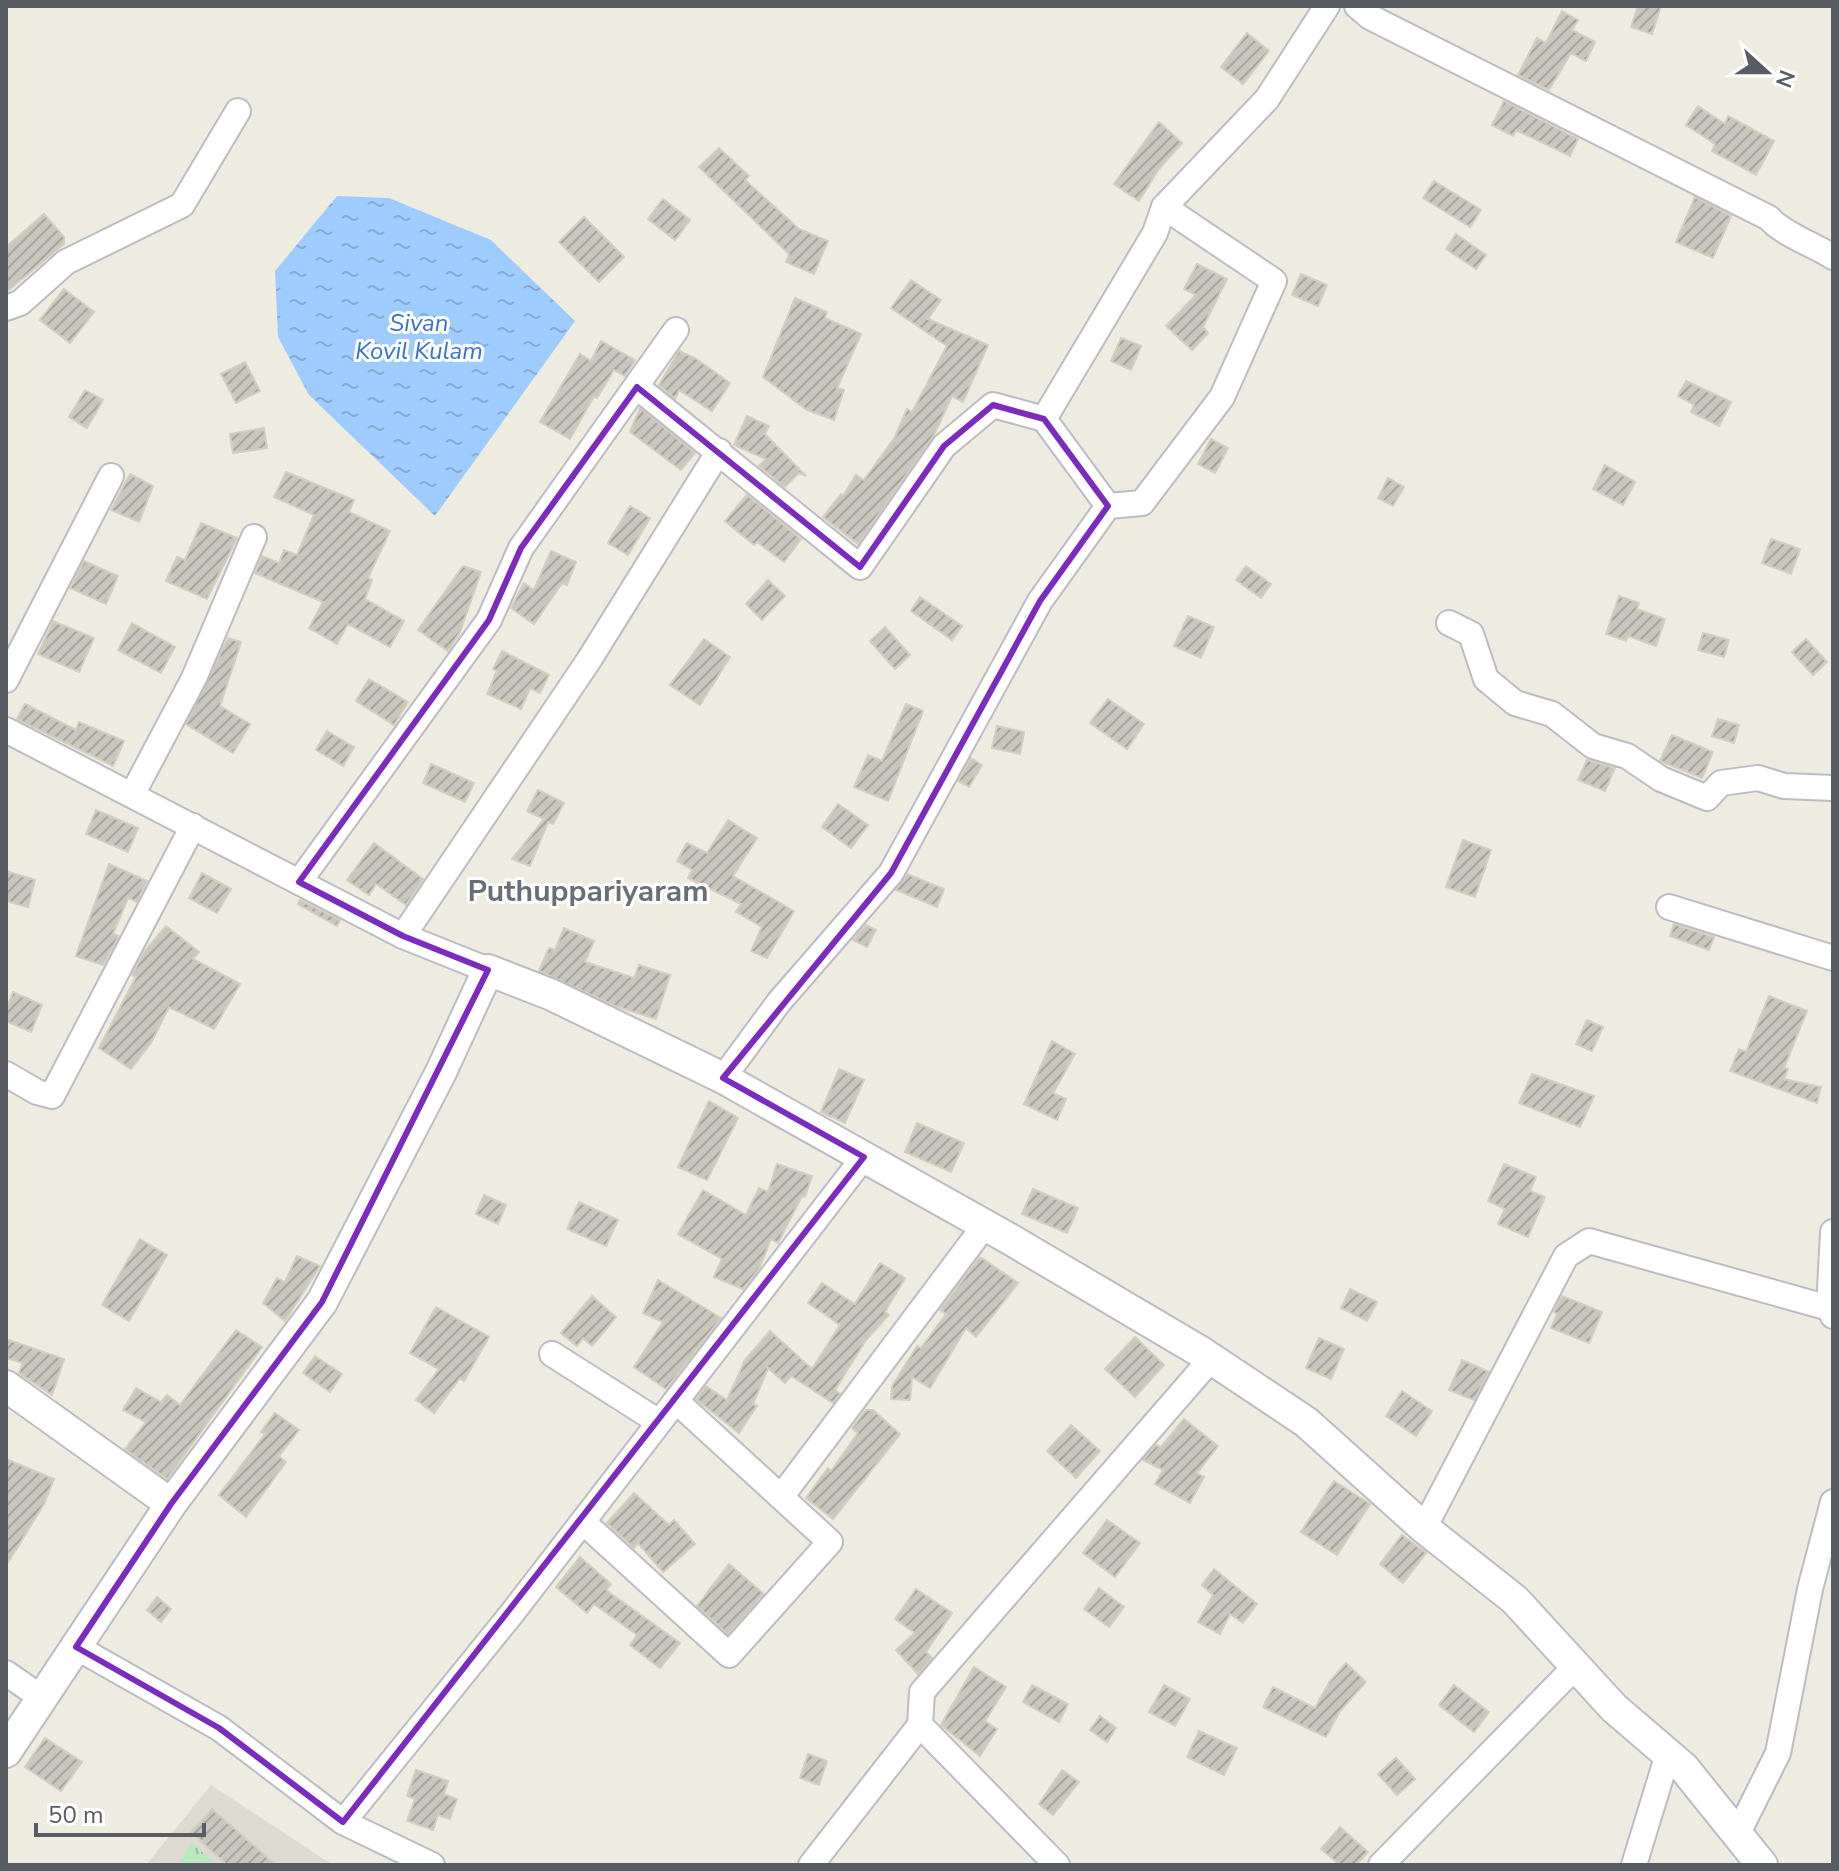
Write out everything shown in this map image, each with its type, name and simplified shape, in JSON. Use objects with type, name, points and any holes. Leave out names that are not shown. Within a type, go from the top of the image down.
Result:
[{"type":"street","points":[[1044,419],[1155,233],[1164,207],[1267,99],[1327,6]]},
{"type":"street","points":[[1357,6],[1370,17],[1769,218],[1778,230],[1801,237],[1833,257]]},
{"type":"street","points":[[6,308],[20,303],[66,262],[182,205],[238,111]]},
{"type":"street","points":[[723,1078],[779,1002],[891,873],[1040,601],[1108,506],[1142,503],[1222,397],[1274,281],[1164,207]]},
{"type":"street","points":[[299,882],[489,620],[521,548],[676,330]]},
{"type":"street","points":[[637,387],[860,567],[944,446],[993,405],[1044,419],[1108,506]]},
{"type":"street","points":[[403,936],[589,660],[719,451]]},
{"type":"street","points":[[6,680],[111,476]]},
{"type":"street","points":[[132,795],[194,678],[254,537]]},
{"type":"street","points":[[1449,623],[1471,634],[1486,679],[1515,703],[1552,714],[1593,746],[1627,756],[1661,779],[1707,798],[1721,783],[1758,778],[1784,786],[1833,788]]},
{"type":"street","points":[[6,730],[403,936],[552,995],[723,1078],[985,1225],[1211,1359],[1306,1422],[1424,1528],[1515,1600],[1614,1708],[1684,1768],[1762,1865]]},
{"type":"street","points":[[6,1074],[37,1092],[52,1096],[193,826]]},
{"type":"street","points":[[1669,907],[1833,958]]},
{"type":"street","points":[[6,1752],[171,1504],[322,1302],[441,1072],[488,970]]},
{"type":"street","points":[[343,1822],[583,1522],[864,1157]]},
{"type":"street","points":[[781,1497],[985,1225]]},
{"type":"street","points":[[1424,1528],[1566,1256],[1589,1241],[1831,1312],[1833,1232]]},
{"type":"street","points":[[552,1354],[659,1422]]},
{"type":"street","points":[[811,1865],[920,1725],[922,1692],[1211,1359]]},
{"type":"street","points":[[6,1386],[171,1504]]},
{"type":"street","points":[[583,1522],[729,1655],[830,1542],[676,1401]]},
{"type":"street","points":[[1737,1835],[1778,1753],[1810,1589],[1833,1502]]},
{"type":"street","points":[[76,1647],[219,1728],[343,1822],[432,1865]]},
{"type":"street","points":[[1381,1865],[1576,1666]]},
{"type":"street","points":[[6,1673],[42,1698]]},
{"type":"street","points":[[920,1725],[1057,1865]]},
{"type":"street","points":[[1634,1865],[1668,1754]]},
{"type":"highlighted area","points":[[637,387],[860,567],[944,446],[993,405],[1044,419],[1108,506],[1040,601],[891,873],[723,1078],[864,1157],[343,1822],[219,1728],[76,1647],[171,1504],[322,1302],[488,970],[403,936],[299,882],[489,620],[521,548]]},
{"type":"shaded area","points":[[211,1785],[333,1865],[146,1865]]},
{"type":"green space","points":[[192,1843],[217,1865],[177,1865]]},
{"type":"water","name":"Sivan Kovil Kulam","points":[[337,196],[389,198],[491,240],[575,321],[435,516],[309,395],[278,337],[275,271]]},
{"type":"building","points":[[1638,6],[1661,6],[1652,34],[1631,27]]},
{"type":"building","points":[[1562,11],[1578,20],[1572,30],[1595,42],[1586,61],[1571,53],[1549,90],[1518,75],[1537,38],[1546,43]]},
{"type":"building","points":[[1247,33],[1269,51],[1243,84],[1221,67]]},
{"type":"building","points":[[1504,101],[1578,139],[1570,156],[1516,130],[1513,136],[1492,125]]},
{"type":"building","points":[[1698,106],[1725,124],[1728,116],[1774,141],[1756,175],[1712,151],[1715,144],[1686,125]]},
{"type":"building","points":[[1159,122],[1182,143],[1158,170],[1139,201],[1114,184]]},
{"type":"building","points":[[719,148],[749,176],[745,180],[799,229],[828,241],[814,274],[786,262],[789,254],[699,167]]},
{"type":"building","points":[[1434,181],[1481,210],[1470,227],[1423,198]]},
{"type":"building","points":[[1695,197],[1731,216],[1713,258],[1676,242]]},
{"type":"building","points":[[663,199],[690,220],[675,240],[648,219]]},
{"type":"building","points":[[44,214],[64,237],[64,244],[6,292],[6,247]]},
{"type":"building","points":[[584,217],[624,257],[599,282],[559,242]]},
{"type":"building","points":[[1456,234],[1486,255],[1476,269],[1446,249]]},
{"type":"building","points":[[1197,264],[1227,279],[1203,327],[1208,333],[1192,350],[1166,326],[1196,295],[1184,289]]},
{"type":"building","points":[[1301,274],[1327,285],[1318,306],[1292,295]]},
{"type":"building","points":[[911,280],[941,300],[928,319],[988,345],[963,402],[952,396],[934,435],[858,544],[823,517],[841,494],[843,496],[856,475],[864,480],[895,437],[907,409],[912,412],[947,346],[891,308]]},
{"type":"building","points":[[64,289],[94,312],[70,343],[40,320]]},
{"type":"building","points":[[795,298],[827,312],[825,318],[861,334],[837,388],[844,390],[834,420],[807,410],[763,377]]},
{"type":"building","points":[[1121,338],[1141,346],[1131,370],[1111,361]]},
{"type":"building","points":[[601,341],[635,360],[625,376],[614,370],[597,398],[594,396],[570,439],[540,422],[580,354],[591,361]]},
{"type":"building","points":[[679,351],[695,358],[730,383],[712,411],[679,390],[675,399],[659,385]]},
{"type":"building","points":[[245,362],[260,391],[236,403],[221,374]]},
{"type":"building","points":[[1686,381],[1731,402],[1719,426],[1691,412],[1694,405],[1678,396]]},
{"type":"building","points":[[85,390],[103,400],[87,428],[69,417]]},
{"type":"building","points":[[640,408],[695,453],[681,470],[630,432]]},
{"type":"building","points":[[747,416],[769,426],[765,434],[806,476],[799,473],[785,487],[759,466],[766,459],[734,445]]},
{"type":"building","points":[[264,428],[267,448],[233,453],[230,434]]},
{"type":"building","points":[[1211,439],[1228,448],[1215,473],[1198,464]]},
{"type":"building","points":[[1605,465],[1635,482],[1623,505],[1593,489]]},
{"type":"building","points":[[286,472],[354,500],[349,512],[390,531],[368,578],[372,580],[365,599],[404,621],[390,647],[348,624],[337,644],[309,628],[323,602],[255,573],[262,556],[279,563],[284,550],[297,555],[314,515],[274,497]]},
{"type":"building","points":[[130,474],[153,486],[139,522],[111,510]]},
{"type":"building","points":[[1388,478],[1404,487],[1393,506],[1378,498]]},
{"type":"building","points":[[747,495],[801,539],[784,562],[757,542],[754,545],[725,521]]},
{"type":"building","points":[[630,506],[650,518],[628,555],[608,543]]},
{"type":"building","points":[[201,523],[237,538],[207,599],[166,581],[177,557],[185,560]]},
{"type":"building","points":[[1771,539],[1800,549],[1791,574],[1762,563]]},
{"type":"building","points":[[551,551],[576,562],[567,585],[562,583],[534,624],[511,608],[524,583],[534,590]]},
{"type":"building","points":[[84,561],[118,576],[106,604],[70,588]]},
{"type":"building","points":[[463,566],[481,572],[460,632],[448,651],[418,630]]},
{"type":"building","points":[[1246,566],[1271,584],[1261,598],[1236,580]]},
{"type":"building","points":[[768,580],[785,596],[762,620],[746,604]]},
{"type":"building","points":[[1619,596],[1639,603],[1637,609],[1665,619],[1656,646],[1628,636],[1626,641],[1606,634]]},
{"type":"building","points":[[920,597],[962,626],[952,640],[911,611]]},
{"type":"building","points":[[1188,616],[1214,627],[1201,658],[1174,646]]},
{"type":"building","points":[[53,621],[94,638],[79,672],[38,654]]},
{"type":"building","points":[[132,623],[175,647],[161,673],[118,650]]},
{"type":"building","points":[[885,627],[910,655],[895,669],[870,641]]},
{"type":"building","points":[[1703,633],[1729,640],[1724,657],[1698,650]]},
{"type":"building","points":[[228,638],[241,642],[220,706],[250,724],[233,753],[186,724]]},
{"type":"building","points":[[704,639],[730,657],[700,705],[670,685]]},
{"type":"building","points":[[1806,639],[1827,662],[1813,675],[1792,652]]},
{"type":"building","points":[[502,651],[549,675],[540,693],[530,688],[521,709],[487,694],[497,671],[493,669]]},
{"type":"building","points":[[369,679],[408,702],[394,725],[356,701]]},
{"type":"building","points":[[1108,699],[1144,724],[1127,749],[1090,723]]},
{"type":"building","points":[[25,704],[76,730],[79,722],[124,741],[113,766],[17,719]]},
{"type":"building","points":[[906,704],[923,711],[888,801],[854,787],[868,755],[882,761]]},
{"type":"building","points":[[1718,719],[1739,725],[1734,743],[1712,736]]},
{"type":"building","points":[[997,726],[1024,732],[1020,754],[992,748]]},
{"type":"building","points":[[327,731],[354,747],[343,766],[316,750]]},
{"type":"building","points":[[1672,735],[1713,752],[1702,778],[1660,761]]},
{"type":"building","points":[[971,758],[982,765],[969,787],[958,781]]},
{"type":"building","points":[[1587,760],[1615,768],[1605,791],[1578,780]]},
{"type":"building","points":[[431,764],[474,783],[465,802],[423,783]]},
{"type":"building","points":[[538,790],[564,803],[553,824],[548,822],[530,866],[512,859],[544,819],[527,811]]},
{"type":"building","points":[[838,804],[868,825],[851,848],[822,827]]},
{"type":"building","points":[[96,810],[138,828],[128,852],[86,834]]},
{"type":"building","points":[[728,820],[757,838],[733,876],[794,911],[767,958],[751,951],[762,927],[736,912],[741,904],[688,878],[692,870],[677,861],[687,843],[707,853]]},
{"type":"building","points":[[1463,840],[1491,850],[1475,897],[1446,887]]},
{"type":"building","points":[[374,843],[423,879],[406,905],[376,884],[369,895],[347,880]]},
{"type":"building","points":[[109,864],[147,881],[137,902],[128,898],[113,934],[119,936],[103,965],[76,956]]},
{"type":"building","points":[[6,871],[35,880],[28,907],[6,901]]},
{"type":"building","points":[[202,873],[231,889],[217,913],[189,898]]},
{"type":"building","points":[[907,874],[944,889],[937,907],[896,890]]},
{"type":"building","points":[[300,900],[340,920],[337,926],[298,904]]},
{"type":"building","points":[[1674,924],[1714,937],[1709,950],[1670,936]]},
{"type":"building","points":[[866,925],[876,930],[867,947],[853,940]]},
{"type":"building","points":[[166,926],[199,952],[193,959],[240,984],[214,1029],[169,1007],[151,1043],[131,1069],[99,1048],[136,977],[132,975],[144,952]]},
{"type":"building","points":[[564,928],[594,941],[585,962],[634,978],[639,965],[670,975],[656,1019],[615,1006],[539,971],[549,948],[555,950]]},
{"type":"building","points":[[13,992],[42,1005],[31,1032],[6,1021],[6,1010]]},
{"type":"building","points":[[1769,996],[1807,1011],[1784,1068],[1788,1069],[1784,1079],[1821,1087],[1817,1103],[1730,1071],[1739,1049],[1746,1052]]},
{"type":"building","points":[[1587,1020],[1603,1027],[1592,1051],[1576,1044]]},
{"type":"building","points":[[1052,1041],[1075,1054],[1053,1093],[1066,1099],[1057,1120],[1024,1104]]},
{"type":"building","points":[[839,1069],[864,1080],[845,1123],[821,1112]]},
{"type":"building","points":[[1532,1074],[1594,1096],[1580,1127],[1519,1103]]},
{"type":"building","points":[[709,1101],[738,1118],[707,1180],[678,1167]]},
{"type":"building","points":[[917,1123],[964,1143],[951,1172],[905,1152]]},
{"type":"building","points":[[777,1164],[812,1176],[805,1197],[802,1196],[778,1243],[771,1239],[759,1269],[743,1289],[714,1277],[722,1259],[678,1234],[703,1190],[746,1215],[759,1188],[768,1192]]},
{"type":"building","points":[[1504,1164],[1536,1177],[1530,1191],[1545,1197],[1528,1237],[1498,1224],[1505,1209],[1488,1201]]},
{"type":"building","points":[[1033,1189],[1078,1208],[1067,1233],[1022,1214]]},
{"type":"building","points":[[484,1195],[506,1205],[498,1224],[476,1214]]},
{"type":"building","points":[[579,1202],[618,1220],[606,1246],[567,1229]]},
{"type":"building","points":[[140,1239],[167,1255],[129,1321],[102,1305]]},
{"type":"building","points":[[297,1256],[320,1266],[285,1321],[263,1303],[277,1278],[285,1282]]},
{"type":"building","points":[[980,1257],[1018,1283],[976,1337],[966,1328],[930,1388],[912,1377],[910,1400],[891,1399],[892,1386],[917,1346],[921,1348],[946,1314],[940,1310]]},
{"type":"building","points":[[880,1263],[905,1278],[885,1312],[889,1315],[866,1340],[835,1390],[840,1394],[833,1403],[791,1376],[785,1383],[768,1368],[753,1404],[757,1406],[739,1433],[696,1399],[706,1386],[727,1400],[745,1360],[770,1331],[812,1369],[840,1325],[808,1303],[822,1283],[855,1304]]},
{"type":"building","points":[[658,1280],[721,1318],[666,1389],[634,1367],[663,1322],[643,1313]]},
{"type":"building","points":[[1350,1289],[1377,1302],[1367,1321],[1341,1308]]},
{"type":"building","points":[[592,1296],[616,1317],[592,1346],[583,1338],[577,1346],[561,1333]]},
{"type":"building","points":[[1562,1296],[1602,1312],[1589,1343],[1551,1328]]},
{"type":"building","points":[[436,1307],[489,1337],[464,1381],[460,1378],[434,1413],[416,1400],[439,1369],[410,1353]]},
{"type":"building","points":[[236,1330],[262,1347],[167,1479],[125,1449],[146,1422],[123,1410],[136,1388],[161,1402],[167,1395],[180,1405]]},
{"type":"building","points":[[1135,1337],[1164,1365],[1135,1397],[1105,1369]]},
{"type":"building","points":[[1319,1338],[1344,1349],[1331,1379],[1306,1368]]},
{"type":"building","points":[[6,1339],[64,1359],[52,1395],[19,1373],[23,1363],[6,1358]]},
{"type":"building","points":[[315,1356],[342,1374],[330,1392],[303,1373]]},
{"type":"building","points":[[1462,1360],[1489,1372],[1474,1400],[1449,1390]]},
{"type":"building","points":[[1402,1391],[1432,1411],[1416,1436],[1386,1416]]},
{"type":"building","points":[[866,1410],[873,1410],[900,1434],[833,1519],[806,1498],[828,1468],[831,1471],[858,1433],[852,1428]]},
{"type":"building","points":[[275,1413],[299,1430],[279,1456],[286,1462],[246,1517],[219,1495],[265,1434],[261,1432]]},
{"type":"building","points":[[1184,1419],[1218,1446],[1197,1473],[1204,1477],[1190,1503],[1155,1484],[1163,1470],[1143,1460],[1156,1445],[1161,1447]]},
{"type":"building","points":[[1071,1425],[1100,1451],[1076,1478],[1047,1451]]},
{"type":"building","points":[[6,1459],[54,1479],[44,1504],[6,1566]]},
{"type":"building","points":[[1334,1481],[1370,1504],[1337,1555],[1301,1532]]},
{"type":"building","points":[[634,1493],[669,1525],[674,1520],[695,1544],[663,1572],[638,1543],[634,1548],[607,1523]]},
{"type":"building","points":[[1107,1520],[1140,1543],[1115,1577],[1083,1553]]},
{"type":"building","points":[[1402,1535],[1426,1553],[1403,1583],[1380,1564]]},
{"type":"building","points":[[580,1557],[611,1584],[606,1590],[680,1643],[660,1668],[630,1645],[637,1635],[594,1604],[587,1613],[556,1587]]},
{"type":"building","points":[[729,1564],[764,1594],[728,1634],[697,1606]]},
{"type":"building","points":[[1214,1569],[1257,1604],[1243,1623],[1230,1614],[1220,1634],[1198,1622],[1213,1595],[1202,1585]]},
{"type":"building","points":[[1099,1588],[1124,1607],[1109,1627],[1084,1609]]},
{"type":"building","points":[[916,1589],[952,1613],[926,1652],[932,1658],[918,1674],[896,1650],[915,1633],[895,1619]]},
{"type":"building","points":[[157,1597],[171,1609],[161,1622],[147,1610]]},
{"type":"building","points":[[1346,1663],[1366,1682],[1340,1711],[1326,1737],[1263,1707],[1273,1687],[1315,1708],[1330,1681]]},
{"type":"building","points":[[974,1667],[1006,1687],[985,1721],[997,1729],[980,1756],[941,1725]]},
{"type":"building","points":[[1032,1685],[1068,1704],[1059,1722],[1023,1702]]},
{"type":"building","points":[[1164,1685],[1190,1699],[1175,1726],[1149,1712]]},
{"type":"building","points":[[1454,1685],[1489,1712],[1474,1732],[1439,1705]]},
{"type":"building","points":[[1100,1716],[1116,1728],[1107,1742],[1090,1730]]},
{"type":"building","points":[[1199,1731],[1237,1748],[1224,1775],[1187,1757]]},
{"type":"building","points":[[45,1738],[82,1762],[61,1791],[25,1767]]},
{"type":"building","points":[[808,1754],[827,1761],[819,1785],[800,1778]]},
{"type":"building","points":[[1396,1758],[1415,1779],[1397,1795],[1378,1774]]},
{"type":"building","points":[[416,1770],[448,1781],[444,1794],[457,1799],[450,1819],[438,1815],[433,1830],[407,1821],[415,1799],[407,1796]]},
{"type":"building","points":[[1062,1770],[1079,1782],[1053,1815],[1039,1804]]},
{"type":"building","points":[[212,1809],[276,1865],[227,1865],[191,1832]]},
{"type":"building","points":[[1340,1827],[1368,1852],[1356,1865],[1340,1865],[1321,1849]]},
{"type":"district","name":"Puthuppariyaram","points":[[588,891]]}]
